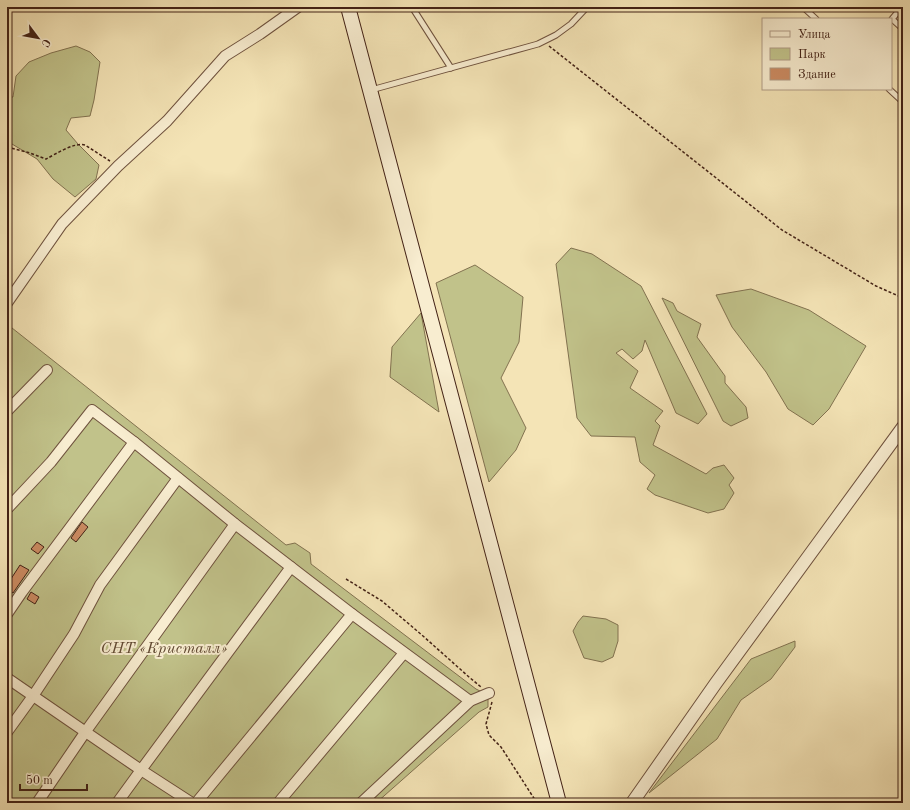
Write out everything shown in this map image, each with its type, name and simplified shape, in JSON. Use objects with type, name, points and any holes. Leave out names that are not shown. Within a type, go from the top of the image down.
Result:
[{"type":"main road","points":[[348,7],[559,803]]},
{"type":"street","points":[[7,302],[62,224],[118,166],[167,121],[225,56],[260,34],[298,7]]},
{"type":"street","points":[[7,411],[47,370]]},
{"type":"street","points":[[7,508],[51,462],[92,410],[235,524],[352,614],[470,701]]},
{"type":"street","points":[[632,803],[716,683],[903,427]]},
{"type":"street","points":[[7,614],[134,442]]},
{"type":"street","points":[[7,732],[74,634],[100,585],[178,478]]},
{"type":"street","points":[[37,803],[86,731],[235,524]]},
{"type":"street","points":[[117,803],[291,567]]},
{"type":"street","points":[[196,803],[352,614]]},
{"type":"street","points":[[278,803],[404,652]]},
{"type":"street","points":[[7,678],[141,770],[192,803]]},
{"type":"street","points":[[360,803],[470,701],[489,693]]},
{"type":"lane","points":[[412,7],[451,68]]},
{"type":"lane","points":[[370,90],[538,44],[556,35],[570,24],[587,7]]},
{"type":"lane","points":[[803,7],[815,18]]},
{"type":"lane","points":[[902,7],[892,19],[903,29]]},
{"type":"lane","points":[[890,90],[903,102]]},
{"type":"path","points":[[544,41],[782,230],[876,286],[903,298]]},
{"type":"path","points":[[7,147],[46,158],[75,145],[82,144],[118,166]]},
{"type":"green space","points":[[76,46],[90,52],[100,62],[90,116],[71,118],[66,130],[99,165],[96,179],[75,197],[53,179],[37,159],[7,141],[7,97],[13,97],[16,76],[29,62],[51,53]]},
{"type":"green space","points":[[571,248],[592,254],[641,286],[707,414],[698,424],[676,413],[645,340],[642,351],[633,359],[622,349],[616,353],[638,371],[630,388],[663,411],[655,421],[660,426],[653,445],[706,474],[713,468],[724,465],[734,478],[729,485],[734,493],[724,509],[708,513],[655,495],[647,489],[655,475],[640,462],[635,437],[591,436],[577,418],[556,264]]},
{"type":"green space","points":[[475,265],[523,297],[519,342],[501,378],[526,428],[516,450],[489,482],[436,283]]},
{"type":"green space","points":[[751,289],[809,310],[866,346],[829,409],[813,425],[788,409],[766,372],[732,327],[716,295]]},
{"type":"green space","points":[[662,298],[673,303],[677,311],[701,324],[697,337],[725,376],[725,383],[746,407],[748,418],[731,426],[723,421]]},
{"type":"green space","points":[[421,313],[439,412],[390,377],[392,347]]},
{"type":"green space","name":"СНТ «Кристалл»","points":[[7,324],[286,545],[295,543],[310,553],[311,564],[476,689],[488,695],[488,707],[479,712],[376,803],[7,803]]},
{"type":"green space","points":[[583,616],[606,619],[618,625],[618,641],[613,657],[602,662],[584,658],[573,631]]},
{"type":"green space","points":[[795,641],[795,647],[771,679],[741,700],[717,739],[649,793],[751,659]]},
{"type":"building","points":[[82,522],[88,527],[76,542],[71,538]]},
{"type":"building","points":[[37,542],[44,547],[38,554],[31,549]]},
{"type":"building","points":[[20,565],[29,570],[13,593],[7,589],[7,585]]},
{"type":"building","points":[[31,592],[39,597],[35,604],[27,599]]}]
